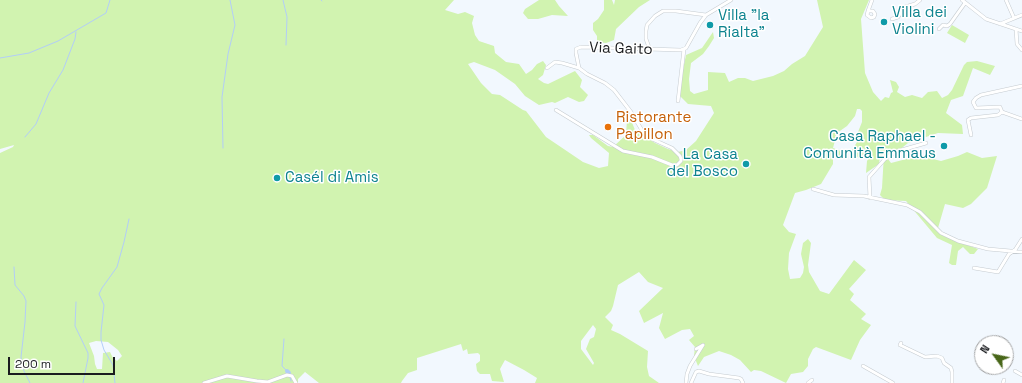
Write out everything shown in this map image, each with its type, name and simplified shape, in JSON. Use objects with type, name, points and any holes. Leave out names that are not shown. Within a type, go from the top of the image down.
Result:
[{"type":"street","points":[[678,101],[684,49],[706,15],[731,0]]},
{"type":"street","points":[[868,11],[872,0]]},
{"type":"street","points":[[892,19],[898,16],[905,7],[915,4],[920,0]]},
{"type":"street","points":[[962,0],[979,14],[1000,24],[1022,31]]},
{"type":"street","points":[[1006,0],[1014,18]]},
{"type":"street","points":[[939,29],[943,25],[947,26],[950,24],[965,3]]},
{"type":"street","points":[[650,50],[646,39],[646,31],[647,25],[654,16],[663,11],[676,11],[706,15]]},
{"type":"street","points":[[1000,24],[1022,14]]},
{"type":"street","points":[[1016,29],[1016,40],[1022,50]]},
{"type":"street","name":"Via Gaito","points":[[556,110],[623,151],[652,157],[672,165],[677,165],[681,162],[680,156],[672,148],[643,132],[631,112],[614,90],[579,68],[576,49],[684,49]]},
{"type":"street","points":[[547,68],[555,62],[579,68]]},
{"type":"street","points":[[1022,86],[981,95],[973,102],[976,108],[994,106],[1000,107],[1002,112],[1022,119]]},
{"type":"street","points":[[971,135],[968,120],[972,118],[998,115],[1002,112]]},
{"type":"street","points":[[870,198],[869,177],[885,159],[898,151],[926,143]]},
{"type":"street","points":[[812,189],[834,195],[870,198],[907,205],[920,212],[941,233],[958,241],[988,249],[1022,252]]},
{"type":"street","points":[[974,268],[998,272],[1009,254],[1022,240]]},
{"type":"street","points":[[901,343],[900,345],[925,357],[936,356],[942,358],[944,363],[951,368],[952,383]]},
{"type":"street","points":[[686,383],[686,374],[703,345],[696,349]]},
{"type":"street","points":[[863,366],[893,383]]},
{"type":"street","points":[[691,383],[696,372],[699,371],[709,374],[739,378],[743,383]]},
{"type":"street","points":[[1015,371],[1022,375]]},
{"type":"street","points":[[204,383],[227,376],[268,382],[287,375],[292,376],[296,383]]},
{"type":"street","points":[[808,383],[812,380]]},
{"type":"green space","points":[[0,0],[454,0],[445,10],[458,14],[465,12],[474,16],[472,23],[475,35],[479,41],[494,46],[495,53],[506,62],[519,64],[526,74],[537,64],[543,61],[546,65],[543,75],[538,79],[544,83],[548,84],[575,71],[582,80],[580,87],[588,95],[584,101],[579,102],[568,97],[555,103],[552,102],[539,105],[525,96],[515,84],[495,70],[474,62],[468,64],[481,83],[492,94],[500,95],[526,111],[546,137],[583,162],[599,168],[608,166],[609,153],[589,135],[593,135],[608,146],[613,147],[626,135],[627,120],[631,120],[635,130],[655,143],[678,152],[686,150],[696,141],[714,113],[711,106],[688,104],[678,94],[686,55],[702,48],[713,32],[714,38],[709,46],[703,54],[691,63],[689,79],[690,91],[694,94],[708,90],[708,72],[725,73],[729,82],[738,78],[745,78],[753,81],[773,76],[784,71],[805,56],[823,27],[817,0],[869,0],[861,19],[865,73],[873,92],[881,101],[885,97],[889,98],[893,92],[890,80],[896,82],[899,87],[897,92],[905,97],[912,95],[922,98],[928,92],[937,91],[942,98],[948,95],[952,90],[964,65],[967,62],[977,61],[995,66],[990,75],[973,68],[963,96],[951,100],[946,113],[962,125],[963,134],[938,133],[908,143],[888,159],[891,163],[921,156],[941,161],[967,152],[982,158],[997,156],[987,188],[971,204],[963,208],[945,204],[938,228],[944,236],[978,249],[974,254],[970,254],[963,247],[958,251],[956,265],[952,265],[949,263],[952,245],[937,238],[906,201],[885,200],[880,195],[882,188],[884,154],[880,157],[879,164],[866,173],[867,161],[870,156],[867,152],[859,158],[851,152],[857,142],[856,137],[862,122],[862,111],[860,109],[857,109],[855,116],[847,126],[837,133],[833,148],[839,150],[844,156],[833,156],[833,164],[821,184],[795,193],[783,225],[789,232],[796,234],[789,253],[788,269],[790,279],[800,278],[803,273],[804,267],[801,254],[803,243],[808,239],[811,243],[808,265],[809,272],[820,291],[829,294],[854,260],[866,270],[849,289],[854,294],[850,300],[866,314],[861,319],[871,325],[860,340],[851,360],[816,347],[813,349],[808,359],[808,366],[803,372],[791,374],[786,383],[761,371],[754,370],[751,372],[740,360],[719,351],[704,357],[698,366],[694,356],[695,347],[689,340],[694,336],[690,329],[682,330],[665,339],[659,328],[663,313],[644,323],[639,311],[663,288],[648,282],[639,272],[618,285],[611,311],[605,317],[613,325],[611,330],[648,351],[647,367],[649,376],[659,383],[535,383],[537,378],[505,360],[500,369],[504,382],[492,381],[490,374],[480,374],[477,371],[476,364],[480,361],[480,355],[478,353],[468,354],[467,349],[463,351],[461,344],[417,358],[417,370],[408,373],[401,383],[319,383],[305,372],[298,379],[298,383],[0,383],[0,153],[13,147],[14,145],[0,149]],"holes":[[[593,325],[596,329],[594,337],[590,339],[586,349],[594,363],[593,365],[581,349],[581,341]],[[96,341],[108,342],[118,350],[122,356],[117,361],[113,358],[110,352],[103,353],[102,369],[97,369],[89,343]]]},
{"type":"green space","points":[[539,0],[555,0],[568,16],[552,15],[538,19],[528,19],[523,13],[525,9]]},
{"type":"green space","points":[[604,0],[612,0],[614,5],[615,0],[650,0],[639,7],[616,29],[614,40],[606,43],[597,42],[597,36],[593,30],[593,23],[598,19],[604,10]]},
{"type":"green space","points":[[952,25],[969,35],[965,43],[947,33]]},
{"type":"waterway","points":[[0,58],[29,53],[58,41],[106,13],[110,0]]},
{"type":"waterway","points":[[223,148],[222,97],[228,54],[235,25],[230,0]]},
{"type":"waterway","points":[[283,0],[287,17],[286,45]]},
{"type":"waterway","points":[[25,137],[36,124],[49,93],[63,70],[75,39],[76,32]]},
{"type":"waterway","points":[[115,383],[113,365],[104,350],[101,340],[104,305],[99,294],[117,267],[129,219]]},
{"type":"waterway","points":[[14,267],[15,285],[26,301],[21,357],[23,369],[30,383]]},
{"type":"waterway","points":[[76,302],[75,326],[88,353],[83,383]]},
{"type":"waterway","points":[[284,339],[282,366],[287,371]]},
{"type":"waterway","points":[[289,373],[291,381]]},
{"type":"place","name":"Villa dei Violini","points":[[884,22]]},
{"type":"place","name":"Villa \"la Rialta\"","points":[[710,25]]},
{"type":"place","name":"Ristorante Papillon","points":[[608,127]]},
{"type":"place","name":"Casa Raphael - Comunità Emmaus","points":[[944,146]]},
{"type":"place","name":"La Casa del Bosco","points":[[746,164]]},
{"type":"place","name":"Casél di Amis","points":[[277,178]]}]
